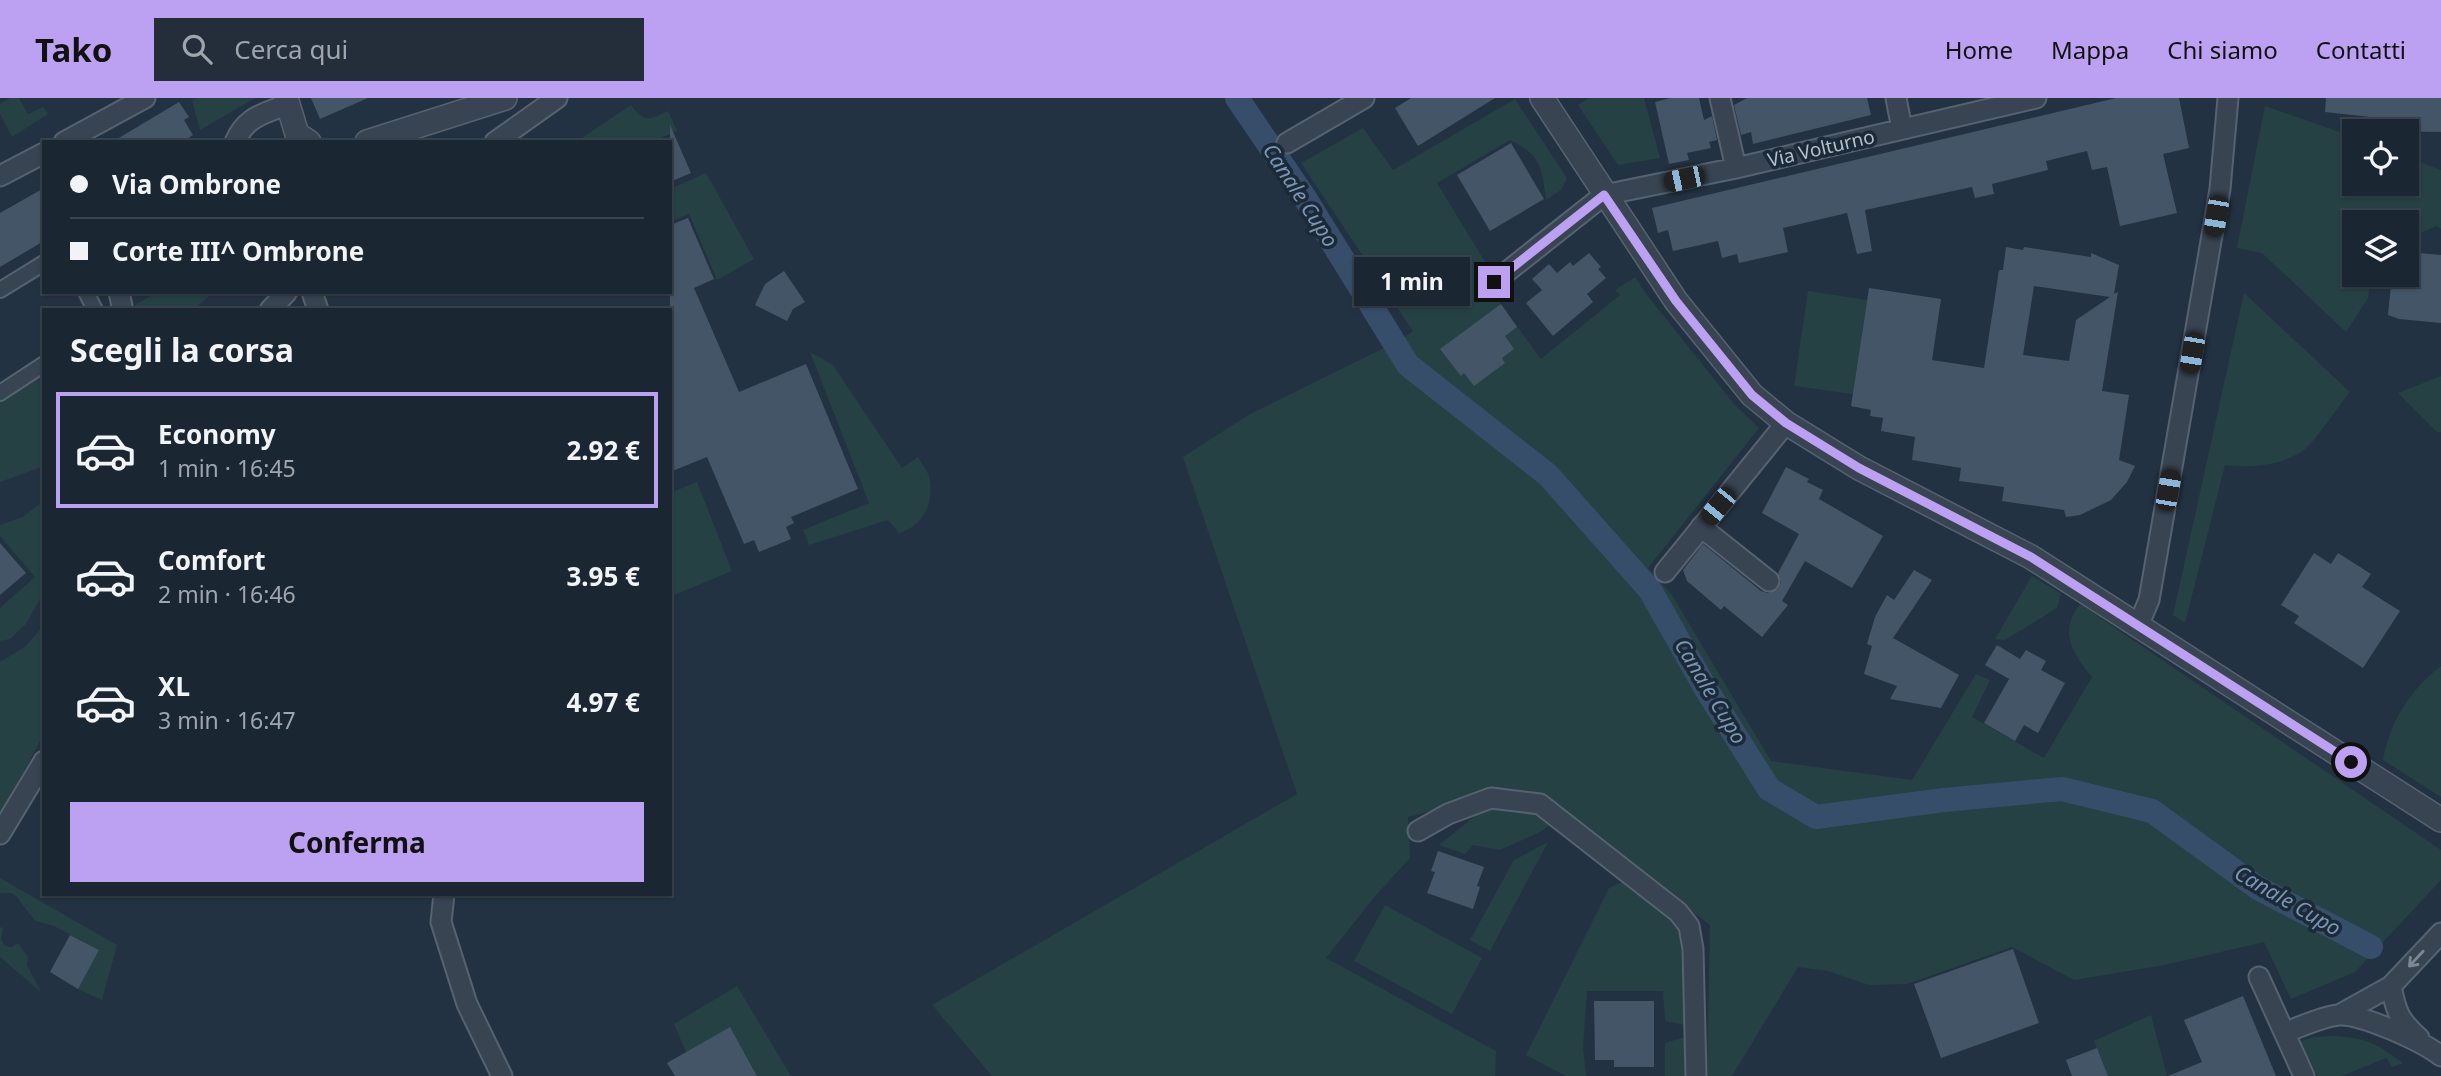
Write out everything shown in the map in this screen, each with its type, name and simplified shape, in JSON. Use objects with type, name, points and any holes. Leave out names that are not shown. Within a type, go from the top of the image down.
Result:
[{"type":"street","points":[[73,140],[145,98]]},
{"type":"street","points":[[373,140],[505,98]]},
{"type":"street","points":[[498,140],[558,98]]},
{"type":"street","points":[[1287,143],[1364,98]]},
{"type":"street","points":[[1542,98],[1676,301],[1752,395],[1786,423],[1859,468],[2031,557],[2441,820]]},
{"type":"street","points":[[1720,98],[1737,168]]},
{"type":"street","points":[[1896,98],[1902,129]]},
{"type":"street","name":"Via Volturno","points":[[1604,195],[1737,168],[2036,98]]},
{"type":"street","points":[[2138,626],[2149,600],[2220,189],[2228,98]]},
{"type":"street","points":[[236,140],[244,125],[287,101],[297,134],[306,140]]},
{"type":"street","points":[[0,176],[42,154]]},
{"type":"street","points":[[1494,282],[1604,195]]},
{"type":"street","points":[[0,290],[42,264]]},
{"type":"street","points":[[273,308],[286,294]]},
{"type":"street","points":[[0,393],[42,365]]},
{"type":"street","points":[[1665,572],[1786,423]]},
{"type":"street","points":[[1701,527],[1769,581]]},
{"type":"street","points":[[0,834],[42,764]]},
{"type":"street","points":[[1418,831],[1448,814],[1490,798],[1540,804],[1678,912],[1689,926],[1693,949],[1696,1076]]},
{"type":"street","points":[[444,896],[441,922],[467,1004],[502,1076]]},
{"type":"street","points":[[2285,1032],[2339,1015],[2391,986],[2441,933]]},
{"type":"street","points":[[2259,977],[2304,1076]]},
{"type":"street","points":[[2391,986],[2396,1012],[2404,1024],[2436,1052]]},
{"type":"street","points":[[2339,1015],[2385,1028],[2436,1052]]},
{"type":"green space","points":[[10,98],[19,98],[28,114],[43,107],[48,114],[12,137],[0,114],[0,104]]},
{"type":"green space","points":[[255,98],[200,130],[192,100]]},
{"type":"green space","points":[[1589,98],[1644,98],[1660,158],[1618,165],[1578,105]]},
{"type":"green space","name":"Canale Cupo","points":[[1515,99],[1567,178],[1561,190],[1546,200],[1541,171],[1534,157],[1510,140],[1437,183],[1490,270],[1481,277],[1541,359],[1620,295],[1615,290],[1635,277],[1734,404],[1759,428],[1648,568],[1672,595],[1771,761],[1912,780],[1976,674],[1990,680],[1972,717],[2044,758],[2092,677],[2074,651],[2069,633],[2073,614],[2080,604],[2441,850],[2441,880],[2355,972],[2291,999],[2264,942],[2165,965],[2074,980],[2012,947],[1907,984],[1869,985],[1828,971],[1798,967],[1732,1076],[1707,1076],[1710,925],[1538,795],[1497,789],[1447,807],[1408,817],[1410,858],[1376,895],[1326,958],[1496,1051],[1495,1076],[992,1076],[932,1005],[1297,794],[1183,457],[1250,414],[1402,339],[1413,331],[1301,163],[1363,128],[1393,170]]},
{"type":"green space","points":[[631,105],[647,118],[668,111],[677,131],[657,140],[579,140]]},
{"type":"green space","points":[[2265,106],[2342,133],[2342,196],[2419,196],[2419,162],[2441,170],[2441,229],[2436,226],[2419,234],[2419,210],[2342,210],[2342,287],[2369,287],[2368,298],[2346,332],[2262,253],[2237,248]]},
{"type":"green space","points":[[706,173],[754,259],[717,280],[689,214],[672,221],[672,188]]},
{"type":"green space","points":[[1808,291],[1867,300],[1853,394],[1794,386]]},
{"type":"green space","points":[[2244,293],[2350,392],[2316,438],[2296,455],[2266,464],[2225,465],[2185,623],[2173,615]]},
{"type":"green space","points":[[154,294],[212,294],[195,308],[130,308]]},
{"type":"green space","points":[[810,352],[833,365],[902,468],[918,457],[927,471],[929,504],[921,519],[908,530],[899,533],[888,520],[809,545],[803,530],[869,503]]},
{"type":"green space","points":[[42,365],[42,467],[0,482],[0,393]]},
{"type":"green space","points":[[2441,376],[2441,432],[2437,432],[2398,393]]},
{"type":"green space","points":[[697,482],[732,571],[674,595],[672,590],[672,492]]},
{"type":"green space","points":[[42,502],[42,596],[26,624],[10,639],[0,641],[0,608],[35,577],[0,536],[0,525],[23,517]]},
{"type":"green space","points":[[2032,576],[2061,594],[2057,608],[2005,640],[1995,639]]},
{"type":"green space","points":[[42,627],[42,738],[2,812],[0,662],[25,647]]},
{"type":"green space","points":[[2441,666],[2441,797],[2383,760],[2391,732],[2403,707],[2420,685]]},
{"type":"green space","points":[[1496,808],[1534,811],[1553,822],[1542,831],[1500,850],[1473,845],[1465,854],[1439,845],[1475,816]]},
{"type":"green space","points":[[1548,842],[1490,951],[1470,940],[1514,860]]},
{"type":"green space","points":[[0,878],[117,945],[102,1000],[78,989],[99,950],[54,926],[35,921],[16,896],[0,893]]},
{"type":"green space","points":[[1624,881],[1664,910],[1679,931],[1685,972],[1685,1025],[1665,1021],[1663,991],[1587,991],[1583,1046],[1586,1076],[1566,1076],[1526,1055],[1609,888]]},
{"type":"green space","points":[[1385,905],[1482,958],[1452,1014],[1354,961]]},
{"type":"green space","points":[[0,927],[3,928],[1,939],[5,946],[12,947],[18,943],[28,957],[27,965],[41,992],[0,957]]},
{"type":"green space","points":[[737,986],[791,1076],[745,1076],[754,1070],[730,1028],[686,1052],[674,1024]]},
{"type":"green space","points":[[2151,1015],[2167,1076],[2108,1076],[2094,1041]]},
{"type":"green space","points":[[2331,1036],[2370,1042],[2403,1063],[2392,1067],[2386,1058],[2342,1076],[2317,1076],[2301,1041]]},
{"type":"green space","points":[[1685,1037],[1687,1076],[1665,1076],[1665,1043]]},
{"type":"building","points":[[311,98],[368,98],[320,119]]},
{"type":"building","points":[[1411,98],[1495,98],[1418,146],[1395,108]]},
{"type":"building","points":[[1670,98],[1699,98],[1704,120],[1712,116],[1717,140],[1709,142],[1711,148],[1687,153],[1689,160],[1669,164],[1655,102]]},
{"type":"building","points":[[1747,98],[1867,98],[1871,115],[1753,144],[1751,132],[1741,135],[1734,105]]},
{"type":"building","points":[[2116,98],[2179,98],[2189,148],[2163,154],[2177,213],[2120,226],[2107,167],[2092,170],[2087,151],[2046,161],[2048,170],[1992,184],[1994,194],[1975,198],[1972,187],[1865,210],[1872,251],[1857,254],[1847,213],[1783,228],[1788,252],[1739,263],[1737,254],[1722,258],[1718,241],[1673,251],[1668,230],[1658,233],[1652,208]]},
{"type":"building","points":[[2326,98],[2441,98],[2441,132],[2419,132],[2419,119],[2379,119],[2325,112]]},
{"type":"building","points":[[179,102],[189,117],[184,120],[193,135],[185,140],[115,140]]},
{"type":"building","points":[[670,125],[691,173],[672,181],[672,140]]},
{"type":"building","points":[[1511,143],[1544,199],[1490,231],[1457,175]]},
{"type":"building","points":[[42,189],[42,242],[0,267],[0,213]]},
{"type":"building","points":[[688,218],[714,279],[694,288],[739,392],[806,364],[858,489],[791,517],[794,523],[786,527],[791,539],[759,552],[754,540],[744,544],[707,457],[672,471],[672,224]]},
{"type":"building","points":[[2006,247],[2023,250],[2024,247],[2091,257],[2091,253],[2119,265],[2114,294],[2118,292],[2102,391],[2129,395],[2119,460],[2135,466],[2127,482],[2111,500],[2080,515],[2066,517],[2064,510],[2002,501],[2004,487],[1959,481],[1961,468],[1912,460],[1915,437],[1881,431],[1883,418],[1870,416],[1871,410],[1851,406],[1869,288],[1941,299],[1932,360],[1984,368],[1999,270],[2003,270]],"holes":[[[2034,286],[2110,297],[2076,320],[2069,361],[2023,355]]]},
{"type":"building","points":[[1589,253],[1606,278],[1587,294],[1593,302],[1553,336],[1526,303],[1542,290],[1532,279],[1549,264],[1557,273],[1570,262],[1573,266]]},
{"type":"building","points":[[2419,253],[2441,255],[2441,323],[2399,319],[2388,315],[2391,287],[2419,287]]},
{"type":"building","points":[[784,271],[805,302],[793,309],[787,321],[755,305],[765,284]]},
{"type":"building","points":[[1501,304],[1517,327],[1505,336],[1514,349],[1502,358],[1505,363],[1474,386],[1464,373],[1461,376],[1440,349]]},
{"type":"building","points":[[1786,467],[1823,490],[1819,499],[1883,536],[1852,588],[1805,561],[1782,601],[1788,605],[1762,637],[1724,606],[1721,610],[1687,581],[1683,570],[1703,544],[1761,591],[1768,593],[1778,589],[1781,582],[1778,573],[1799,534],[1762,513]]},
{"type":"building","points":[[0,543],[26,573],[0,595]]},
{"type":"building","points":[[2314,553],[2331,564],[2338,553],[2371,574],[2362,587],[2400,611],[2363,668],[2294,623],[2299,616],[2281,605]]},
{"type":"building","points":[[1914,570],[1932,580],[1893,638],[1959,675],[1941,708],[1890,699],[1897,686],[1864,674],[1872,646],[1867,644],[1875,617],[1887,595],[1894,600]]},
{"type":"building","points":[[1997,645],[2020,659],[2026,650],[2046,661],[2041,670],[2065,683],[2038,733],[2024,725],[2015,741],[1984,723],[2009,679],[1985,665]]},
{"type":"building","points":[[1438,851],[1484,867],[1473,909],[1427,893],[1435,872],[1431,871]]},
{"type":"building","points":[[70,935],[99,950],[78,989],[50,972]]},
{"type":"building","points":[[2013,949],[2039,1023],[1941,1058],[1914,984]]},
{"type":"building","points":[[2243,996],[2276,1076],[2168,1076],[2202,1062],[2184,1020]]},
{"type":"building","points":[[1594,1001],[1654,1001],[1654,1067],[1614,1067],[1614,1060],[1595,1060]]},
{"type":"building","points":[[730,1027],[757,1076],[675,1076],[667,1063]]},
{"type":"building","points":[[2097,1048],[2108,1076],[2072,1076],[2066,1060]]},
{"type":"waterway","name":"Canale Cupo","points":[[1237,98],[1305,198],[1408,365],[1548,475],[1650,590],[1706,689],[1769,789],[1816,817],[1944,800],[2062,789],[2152,811],[2258,888],[2371,947]]},
{"type":"route","points":[[1494,282],[1604,195],[1676,301],[1752,395],[1786,423],[1859,468],[2031,557],[2351,762]]}]
